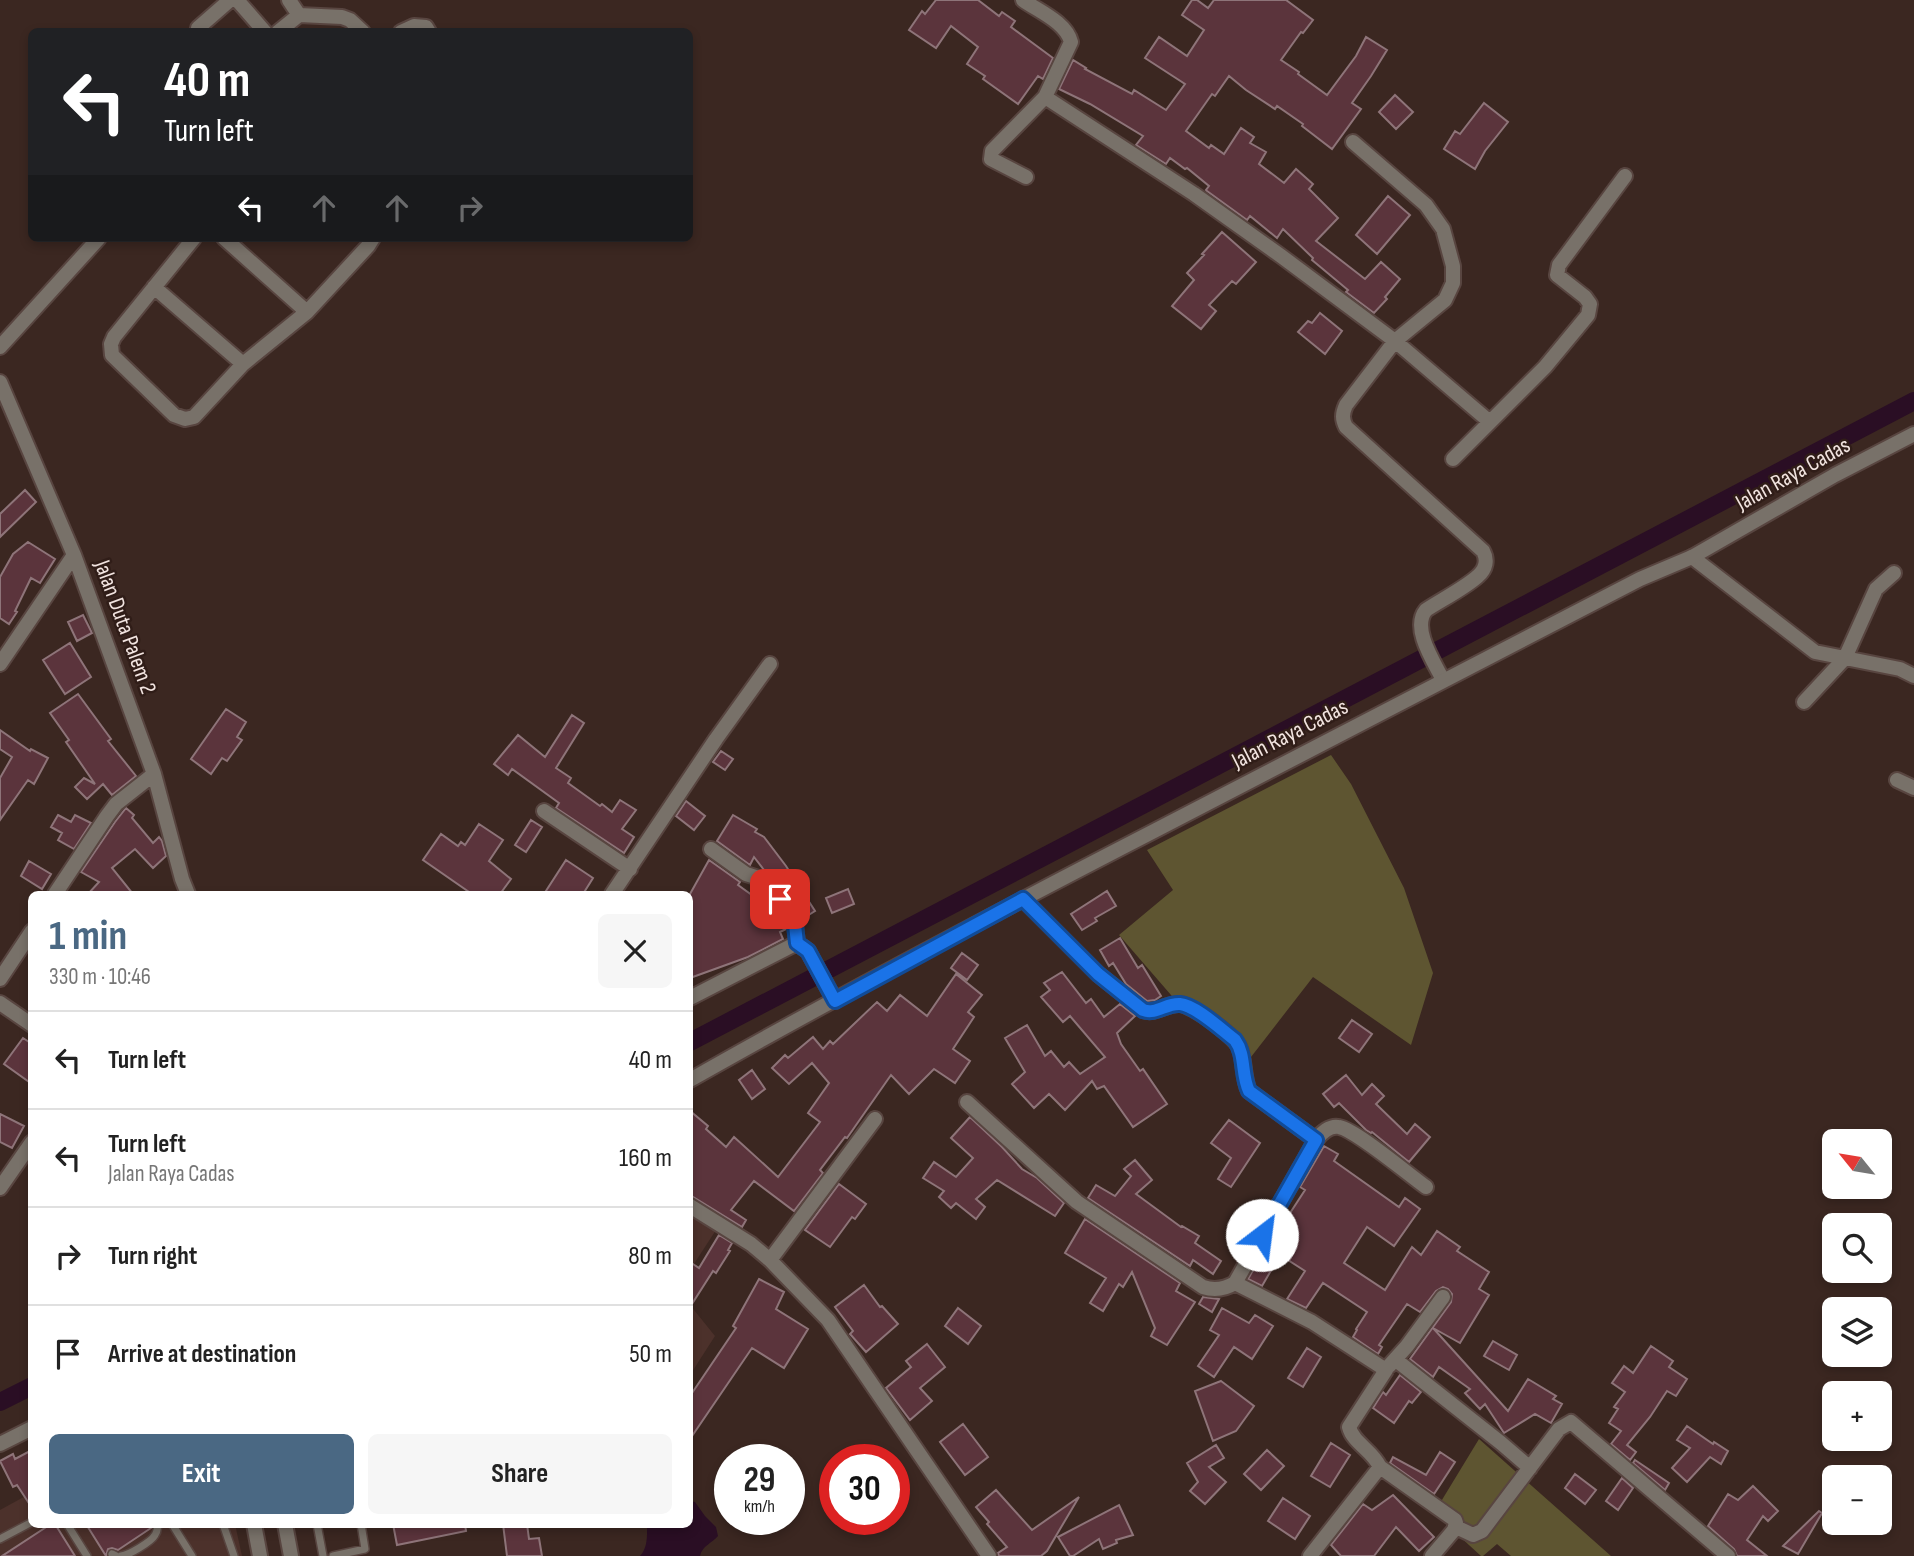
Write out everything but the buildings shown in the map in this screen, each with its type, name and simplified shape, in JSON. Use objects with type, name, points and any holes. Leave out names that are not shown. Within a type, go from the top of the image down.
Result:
[{"type":"street","points":[[198,28],[230,0]]},
{"type":"street","points":[[237,0],[262,28]]},
{"type":"street","points":[[289,0],[299,15]]},
{"type":"street","points":[[1023,0],[1061,27],[1069,35],[1071,42],[1045,97],[992,151],[991,159],[1026,177]]},
{"type":"street","points":[[283,28],[299,15],[342,17],[359,28]]},
{"type":"street","points":[[410,28],[417,25],[427,28]]},
{"type":"street","points":[[1045,97],[1194,194],[1281,256],[1395,341],[1490,422]]},
{"type":"street","points":[[1353,142],[1426,205],[1443,229],[1453,266],[1452,283],[1445,300],[1395,341],[1346,405],[1343,413],[1346,427],[1486,556],[1486,564],[1479,576],[1426,610],[1422,616],[1419,630],[1441,676]]},
{"type":"street","points":[[1453,459],[1545,367],[1588,315],[1590,304],[1585,297],[1557,275],[1556,271],[1581,233],[1625,176]]},
{"type":"street","points":[[0,346],[95,242]]},
{"type":"street","points":[[191,242],[111,344],[111,352],[174,415],[185,419],[194,417],[243,364],[307,312],[365,242]]},
{"type":"street","points":[[228,242],[307,312]]},
{"type":"street","points":[[154,288],[243,364]]},
{"type":"street","name":"Jalan Duta Palem 2","points":[[0,382],[74,555],[154,774],[186,891]]},
{"type":"street","name":"Jalan Raya Cadas","points":[[693,1078],[782,1028],[832,995],[1023,899],[1441,676],[1640,579],[1692,557],[1835,475],[1914,434]]},
{"type":"street","points":[[0,664],[74,555]]},
{"type":"street","points":[[1692,557],[1807,647],[1820,653],[1900,669],[1914,676]]},
{"type":"street","points":[[1804,702],[1845,658],[1876,589],[1895,573]]},
{"type":"street","points":[[614,891],[709,749],[770,664]]},
{"type":"street","points":[[57,891],[107,816],[117,804],[154,774]]},
{"type":"street","points":[[1898,780],[1914,788]]},
{"type":"street","points":[[544,811],[630,869]]},
{"type":"street","points":[[711,849],[746,874],[765,880],[780,899],[795,925],[803,947],[832,995]]},
{"type":"street","points":[[1023,899],[1098,974],[1143,1010],[1150,1012],[1170,1005],[1185,1005],[1235,1040],[1241,1049],[1245,1083],[1249,1091],[1316,1140]]},
{"type":"street","points":[[0,979],[28,937]]},
{"type":"street","points":[[693,998],[803,947]]},
{"type":"street","points":[[0,1003],[28,1022]]},
{"type":"street","points":[[967,1102],[1077,1202],[1210,1290],[1222,1289],[1235,1283],[1316,1140],[1336,1126],[1367,1142],[1426,1187]]},
{"type":"street","points":[[770,1260],[875,1119]]},
{"type":"street","points":[[0,1188],[28,1148]]},
{"type":"street","points":[[693,1208],[751,1244],[828,1320],[989,1556]]},
{"type":"street","points":[[1235,1283],[1391,1365],[1501,1443],[1530,1468]]},
{"type":"street","points":[[1432,1556],[1450,1536],[1456,1522],[1380,1467],[1373,1455],[1351,1434],[1349,1427],[1391,1365],[1443,1297]]},
{"type":"street","points":[[1455,1527],[1473,1535],[1482,1531],[1559,1429],[1572,1422],[1728,1556]]},
{"type":"street","points":[[0,1444],[28,1430]]},
{"type":"street","points":[[1310,1556],[1380,1467]]},
{"type":"street","points":[[255,1528],[260,1556]]},
{"type":"street","points":[[286,1528],[291,1556]]},
{"type":"lane","points":[[0,1539],[28,1524]]},
{"type":"lane","points":[[69,1528],[86,1556]]},
{"type":"lane","points":[[116,1555],[127,1555],[154,1538],[157,1528]]},
{"type":"lane","points":[[174,1528],[192,1556]]},
{"type":"lane","points":[[224,1528],[234,1556]]},
{"type":"lane","points":[[318,1528],[323,1556]]},
{"type":"lane","points":[[333,1556],[365,1549],[362,1528]]},
{"type":"shaded area","points":[[1331,755],[1351,784],[1404,888],[1433,973],[1411,1045],[1313,977],[1251,1057],[1184,1010],[1119,935],[1173,890],[1147,850]]},
{"type":"shaded area","points":[[693,1211],[716,1230],[693,1265]]},
{"type":"shaded area","points":[[693,1309],[715,1336],[693,1370]]},
{"type":"shaded area","points":[[1479,1439],[1611,1556],[1511,1556],[1497,1544],[1481,1556],[1434,1513]]},
{"type":"shaded area","points":[[28,1495],[28,1528],[236,1528],[242,1556],[0,1556],[0,1510]]},
{"type":"shaded area","points":[[693,1502],[714,1525],[714,1535],[718,1536],[705,1547],[700,1556],[640,1556],[646,1545],[647,1528],[693,1528]]},
{"type":"waterway","points":[[693,1040],[1914,401]]},
{"type":"waterway","points":[[0,1402],[28,1388]]},
{"type":"route","points":[[780,899],[795,925],[797,943],[808,951],[835,1001],[1023,899],[1098,974],[1143,1010],[1150,1012],[1179,1004],[1194,1009],[1239,1044],[1245,1083],[1249,1091],[1316,1140],[1262,1235]]}]
